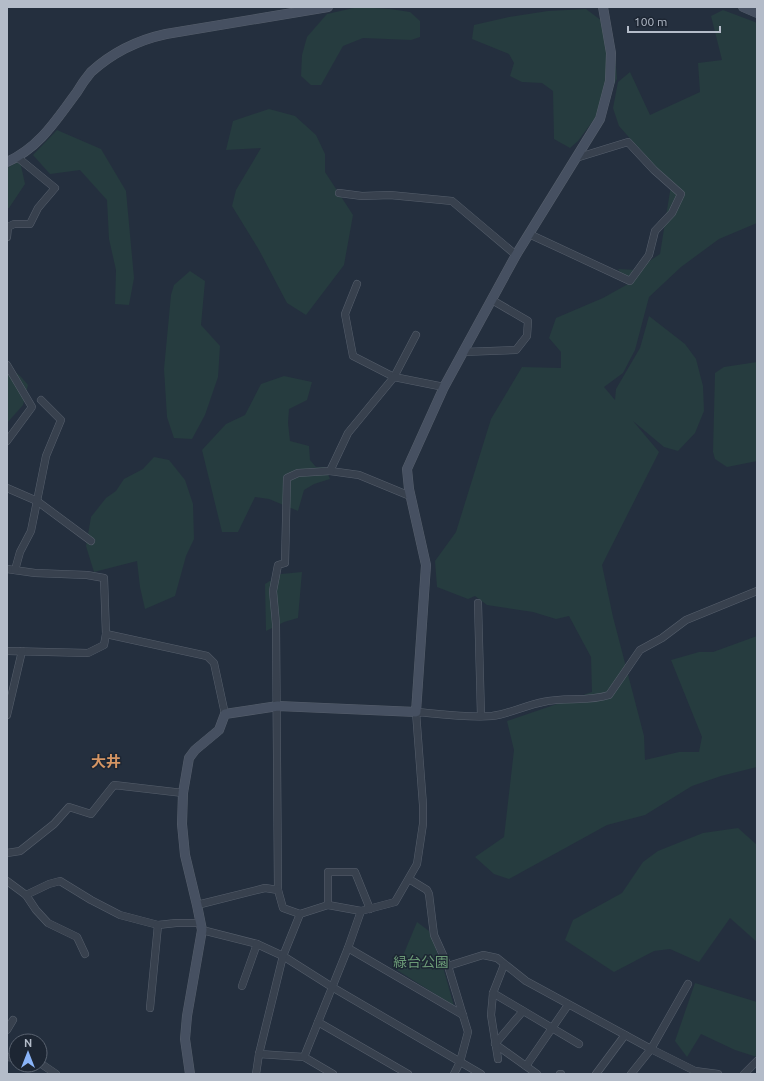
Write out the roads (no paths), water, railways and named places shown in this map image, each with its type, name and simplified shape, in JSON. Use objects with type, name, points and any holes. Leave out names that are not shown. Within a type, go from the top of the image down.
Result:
[{"type":"street","points":[[7,162],[17,158],[52,127],[90,73],[109,58],[130,45],[141,40],[166,34],[328,7]]},
{"type":"street","points":[[410,496],[359,475],[330,471],[298,473],[287,478],[285,563],[278,565],[273,591],[276,624],[278,706],[278,890],[283,908],[300,914],[328,905],[361,911],[395,902],[417,864],[423,824],[423,806],[416,712],[426,565],[410,496],[407,469],[444,387],[516,255],[600,119],[610,80],[611,54],[603,7]]},
{"type":"street","points":[[743,7],[757,13]]},
{"type":"street","points":[[529,234],[630,281],[649,255],[655,231],[672,213],[681,194],[654,170],[628,142],[576,158]]},
{"type":"street","points":[[7,237],[8,227],[14,224],[30,224],[38,208],[55,188],[17,158]]},
{"type":"street","points":[[339,193],[362,196],[390,195],[452,201],[516,255]]},
{"type":"street","points":[[357,284],[345,314],[353,356],[394,378],[444,387]]},
{"type":"street","points":[[463,352],[516,350],[526,336],[528,321],[492,300]]},
{"type":"street","points":[[330,471],[348,433],[394,378],[416,335]]},
{"type":"street","points":[[7,365],[32,407],[7,441]]},
{"type":"street","points":[[7,651],[88,653],[104,645],[106,634],[104,578],[87,575],[35,573],[11,570],[31,530],[46,456],[61,420],[41,400]]},
{"type":"street","points":[[7,488],[37,501],[91,541]]},
{"type":"street","points":[[225,714],[278,706],[494,716],[543,702],[588,699],[610,695],[640,650],[662,638],[686,620],[757,590]]},
{"type":"street","points":[[478,603],[481,716]]},
{"type":"street","points":[[106,634],[207,656],[210,658],[214,663],[225,714],[219,730],[194,750],[189,758],[183,793],[182,824],[185,855],[197,905],[200,926],[185,1039],[190,1074]]},
{"type":"street","points":[[7,715],[22,651]]},
{"type":"street","points":[[7,853],[20,851],[54,824],[69,807],[91,814],[114,785],[183,793]]},
{"type":"street","points":[[328,905],[328,872],[355,872],[370,909]]},
{"type":"street","points":[[409,879],[427,890],[429,894],[434,935],[448,966],[468,1032],[460,1062],[454,1074]]},
{"type":"street","points":[[7,881],[26,895],[36,910],[48,923],[77,937],[85,954]]},
{"type":"street","points":[[26,895],[49,884],[60,881],[91,900],[120,915],[158,925],[176,923],[200,926],[257,944],[283,956],[332,987],[481,1074]]},
{"type":"street","points":[[197,905],[265,888],[278,890]]},
{"type":"street","points":[[304,1057],[348,948],[361,911]]},
{"type":"street","points":[[256,1074],[259,1054],[283,956],[300,914]]},
{"type":"street","points":[[150,1008],[158,925]]},
{"type":"street","points":[[242,986],[257,944]]},
{"type":"street","points":[[348,948],[464,1016]]},
{"type":"street","points":[[448,966],[483,955],[497,958],[526,981],[651,1050],[695,1071],[718,1074]]},
{"type":"street","points":[[498,1059],[491,1015],[493,993],[504,965]]},
{"type":"street","points":[[631,1074],[651,1050],[688,984]]},
{"type":"street","points":[[493,993],[579,1044]]},
{"type":"street","points":[[526,1066],[568,1005]]},
{"type":"street","points":[[495,1044],[523,1011]]},
{"type":"street","points":[[7,1030],[13,1020]]},
{"type":"street","points":[[318,1022],[408,1074]]},
{"type":"street","points":[[596,1074],[625,1035]]},
{"type":"street","points":[[495,1044],[537,1074]]},
{"type":"street","points":[[259,1054],[304,1057],[333,1074]]},
{"type":"street","points":[[744,1074],[757,1062]]},
{"type":"district","name":"大井","points":[[106,761]]},
{"type":"park label","name":"緑台公園","points":[[421,962]]}]
